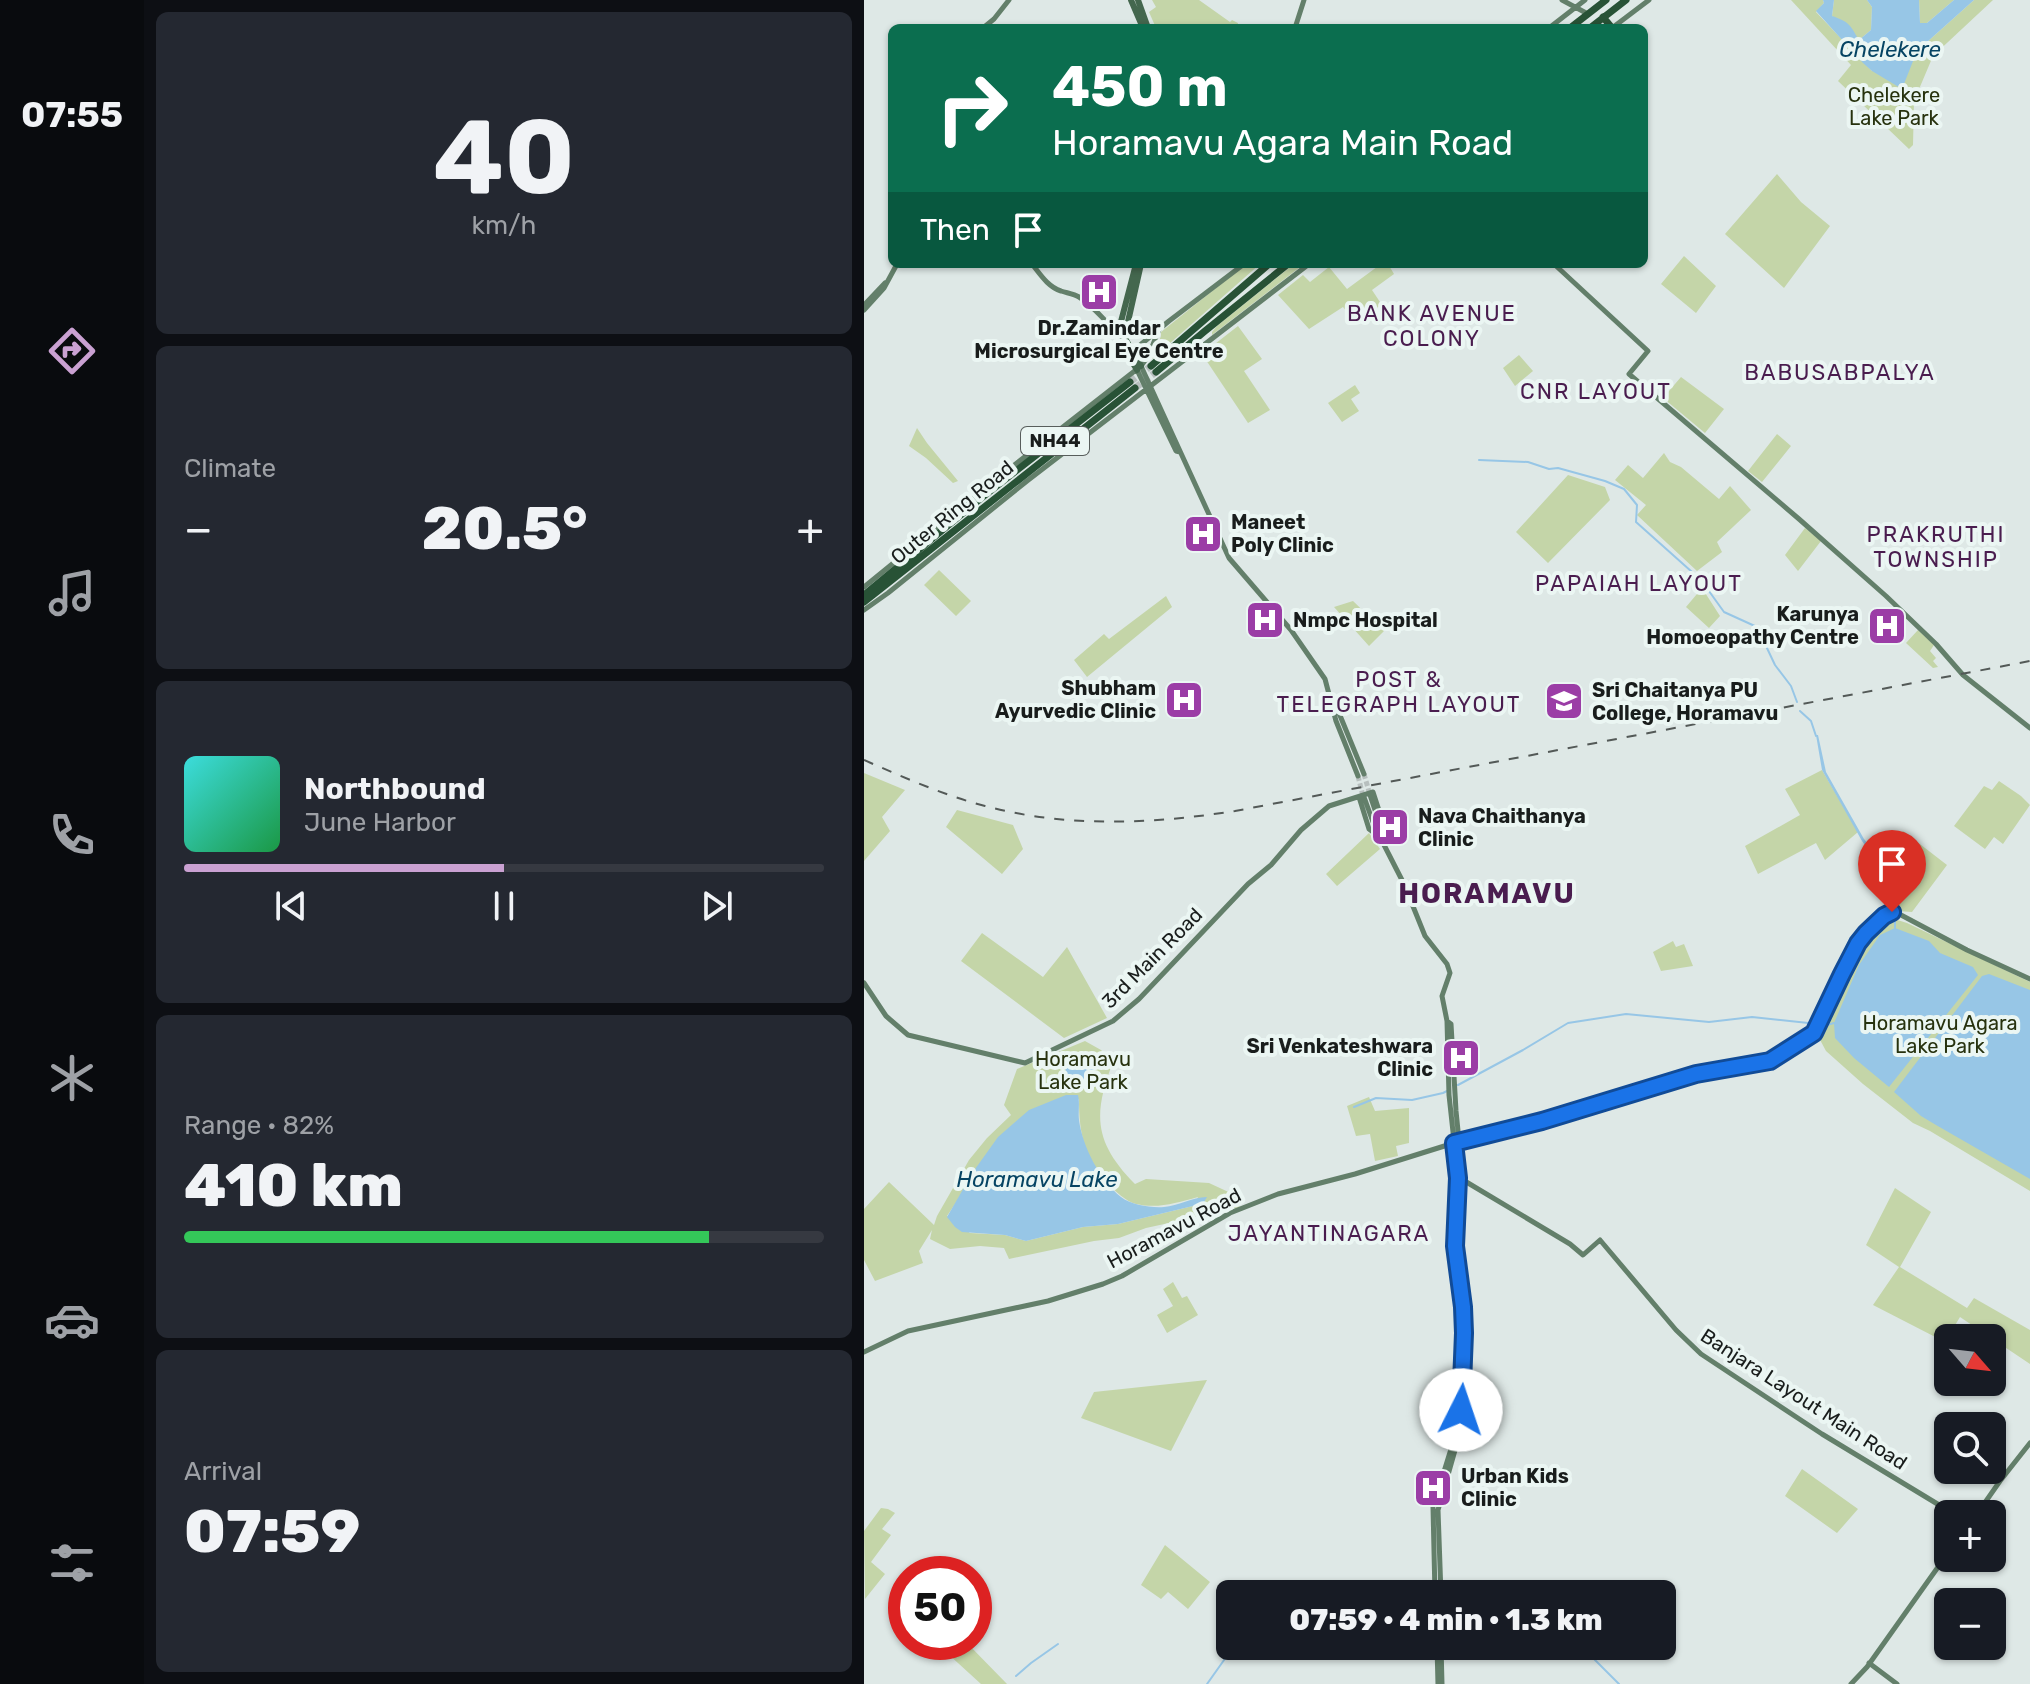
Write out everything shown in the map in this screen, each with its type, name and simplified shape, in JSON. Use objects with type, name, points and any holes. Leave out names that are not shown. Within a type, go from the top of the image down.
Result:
[{"type":"highway","points":[[1575,24],[1606,0]]},
{"type":"highway","points":[[1597,24],[1626,0]]},
{"type":"highway","points":[[1603,17],[1609,24]]},
{"type":"highway","points":[[1265,268],[1153,369],[1283,268]]},
{"type":"highway","name":"Outer Ring Road","points":[[864,595],[980,499],[1133,385],[865,606]]},
{"type":"main road","points":[[1131,0],[1143,24]]},
{"type":"main road","points":[[1138,0],[1144,24]]},
{"type":"main road","points":[[1138,268],[1118,333],[1119,340],[1139,368]]},
{"type":"main road","points":[[1138,268],[1125,335],[1139,368]]},
{"type":"street","points":[[988,24],[1009,0]]},
{"type":"street","points":[[1296,24],[1304,0]]},
{"type":"street","points":[[1562,0],[1588,14]]},
{"type":"street","points":[[1554,24],[1585,0]]},
{"type":"street","points":[[1617,24],[1649,0]]},
{"type":"street","points":[[864,308],[895,268]]},
{"type":"street","points":[[1035,268],[1057,290],[1077,296],[1092,307],[1118,333]]},
{"type":"street","points":[[1133,351],[1239,268]]},
{"type":"street","points":[[959,531],[1304,268]]},
{"type":"street","points":[[1558,268],[1648,351],[1629,374],[1886,596],[1963,675],[2030,728]]},
{"type":"street","points":[[864,587],[939,524],[1139,368],[1149,355],[1159,329]]},
{"type":"street","points":[[1139,368],[1229,558],[1306,651],[1325,679],[1361,775]]},
{"type":"street","points":[[1364,796],[1375,794],[1385,829],[1381,837]]},
{"type":"street","points":[[1364,796],[1369,829],[1381,837]]},
{"type":"street","points":[[1364,796],[1425,936],[1447,964],[1450,973],[1442,996],[1447,1021],[1451,1024],[1458,1178],[1455,1246],[1463,1307],[1463,1385],[1456,1433],[1433,1507],[1437,1580]]},
{"type":"street","name":"3rd Main Road","points":[[864,983],[886,1016],[908,1035],[1025,1063],[1113,1021],[1139,999],[1248,884],[1271,865],[1301,830],[1329,806],[1364,796]]},
{"type":"street","name":"Horamavu Road","points":[[864,1352],[908,1331],[1046,1301],[1103,1284],[1230,1213],[1259,1201],[1457,1142],[1542,1121],[1684,1077],[1770,1061],[1817,1029],[1858,943],[1884,916],[1894,913],[2030,979]]},
{"type":"street","points":[[1438,1580],[1438,1510],[1461,1432],[1467,1392],[1468,1313],[1458,1242],[1463,1180],[1457,1142]]},
{"type":"street","name":"Banjara Layout Main Road","points":[[1463,1180],[1570,1244],[1583,1255],[1600,1240],[1701,1354],[1800,1420],[1934,1502]]},
{"type":"street","points":[[1987,1500],[2030,1443]]},
{"type":"street","points":[[1851,1684],[1934,1572]]},
{"type":"street","points":[[1439,1660],[1440,1684]]},
{"type":"street","points":[[1869,1663],[1897,1684]]},
{"type":"green space","points":[[1152,0],[1199,0],[1230,22],[1232,20],[1238,24],[1154,24],[1149,12],[1156,7]]},
{"type":"green space","name":"Chelekere Lake Park","points":[[1791,0],[1823,0],[1816,12],[1872,71],[1917,51],[1974,0],[1993,0],[1933,56],[1914,101],[1913,145],[1909,149],[1838,81],[1851,65]]},
{"type":"green space","name":"Chelekere Lake Park","points":[[1834,0],[1867,0],[1872,7],[1871,30],[1859,40],[1832,16]]},
{"type":"green space","name":"Chelekere Lake Park","points":[[1919,0],[1954,0],[1927,23],[1920,23]]},
{"type":"green space","points":[[1777,174],[1801,202],[1830,226],[1784,288],[1725,234]]},
{"type":"green space","points":[[1684,256],[1716,286],[1696,313],[1661,284]]},
{"type":"green space","points":[[1241,268],[1255,268],[1152,359],[1161,332]]},
{"type":"green space","points":[[1289,268],[1299,268],[1212,335],[1217,326]]},
{"type":"green space","points":[[1328,268],[1347,289],[1376,268],[1390,268],[1394,274],[1372,290],[1382,305],[1354,321],[1343,307],[1309,329],[1278,295],[1303,275],[1310,282]]},
{"type":"green space","points":[[1238,326],[1262,359],[1244,371],[1270,410],[1248,423],[1202,354]]},
{"type":"green space","points":[[1519,355],[1533,371],[1515,386],[1503,368]]},
{"type":"green space","points":[[1681,377],[1724,409],[1705,433],[1663,398]]},
{"type":"green space","points":[[1355,385],[1360,393],[1351,399],[1359,411],[1342,422],[1328,403]]},
{"type":"green space","points":[[917,428],[958,481],[953,483],[909,446]]},
{"type":"green space","points":[[1777,434],[1791,446],[1762,482],[1748,471]]},
{"type":"green space","points":[[1664,453],[1670,462],[1681,467],[1719,499],[1730,486],[1751,510],[1717,542],[1722,552],[1697,571],[1637,515],[1646,505],[1615,480],[1628,465],[1643,478]]},
{"type":"green space","points":[[1568,475],[1605,487],[1610,500],[1548,563],[1516,532]]},
{"type":"green space","points":[[1805,528],[1821,541],[1798,571],[1785,555]]},
{"type":"green space","points":[[939,570],[971,601],[956,616],[924,585]]},
{"type":"green space","points":[[1702,588],[1720,616],[1709,628],[1686,607]]},
{"type":"green space","points":[[1166,596],[1172,607],[1087,677],[1074,660],[1104,634],[1109,639]]},
{"type":"green space","points":[[1353,601],[1384,631],[1369,646],[1334,607]]},
{"type":"green space","points":[[1918,630],[1934,645],[1930,651],[1938,667],[1933,668],[1906,643]]},
{"type":"green space","points":[[1822,770],[1858,832],[1825,860],[1816,843],[1758,874],[1745,846],[1800,815],[1785,789]]},
{"type":"green space","points":[[864,773],[905,790],[882,817],[890,831],[864,861]]},
{"type":"green space","points":[[1999,781],[2030,805],[2003,844],[1994,837],[1985,849],[1954,826],[1984,786],[1992,790]]},
{"type":"green space","points":[[957,810],[1013,825],[1023,849],[1002,874],[946,827]]},
{"type":"green space","points":[[1903,831],[1947,865],[1912,912],[1897,911],[1893,884],[1881,859]]},
{"type":"green space","points":[[1369,833],[1380,849],[1337,886],[1326,874]]},
{"type":"green space","name":"Horamavu Agara Lake Park","points":[[1891,918],[2030,982],[2030,1191],[1913,1123],[1826,1051],[1818,1036],[1825,1027],[1856,957]]},
{"type":"green space","points":[[982,933],[1043,977],[1067,947],[1107,1018],[1064,1038],[961,961]]},
{"type":"green space","points":[[1673,941],[1676,947],[1684,944],[1693,966],[1661,971],[1653,952]]},
{"type":"green space","name":"Horamavu Lake Park","points":[[1085,1041],[1101,1050],[1113,1062],[1102,1098],[1101,1128],[1112,1155],[1135,1184],[1146,1179],[1209,1183],[1235,1195],[1240,1208],[1235,1209],[1231,1202],[1201,1216],[1146,1228],[1119,1238],[1009,1259],[1004,1248],[980,1246],[950,1249],[930,1239],[932,1230],[919,1251],[923,1263],[875,1281],[864,1260],[864,1209],[889,1182],[934,1225],[969,1160],[1011,1115],[1004,1105],[1017,1069]],"holes":[[[1079,1099],[1082,1136],[1089,1156],[1099,1173],[1121,1196],[1136,1204],[1152,1206],[1198,1197],[1193,1206],[1026,1241],[1005,1235],[970,1233],[947,1216],[957,1201]]]},
{"type":"green space","points":[[1369,1097],[1375,1111],[1409,1108],[1409,1143],[1396,1146],[1398,1156],[1375,1161],[1370,1134],[1356,1136],[1347,1106]]},
{"type":"green space","points":[[1895,1188],[1931,1212],[1900,1267],[1967,1308],[1974,1298],[2030,1330],[2030,1364],[2006,1348],[2006,1324],[1970,1324],[1960,1317],[1956,1324],[1934,1324],[1934,1336],[1873,1305],[1899,1267],[1866,1245]]},
{"type":"green space","points":[[1173,1282],[1182,1298],[1187,1296],[1198,1315],[1167,1333],[1157,1315],[1173,1306],[1163,1289]]},
{"type":"green space","points":[[1207,1380],[1171,1451],[1081,1418],[1094,1392]]},
{"type":"green space","points":[[1802,1469],[1858,1509],[1837,1533],[1785,1496]]},
{"type":"green space","points":[[881,1508],[895,1513],[882,1529],[891,1535],[871,1562],[885,1574],[865,1599],[864,1531]]},
{"type":"green space","points":[[1165,1545],[1210,1582],[1188,1609],[1168,1592],[1161,1599],[1141,1585]]},
{"type":"green space","points":[[955,1660],[984,1660],[1007,1684],[981,1684]]},
{"type":"water","name":"Chelekere","points":[[1823,0],[1834,0],[1832,16],[1849,25],[1859,40],[1871,30],[1872,7],[1867,0],[1919,0],[1920,23],[1927,23],[1954,0],[1974,0],[1917,51],[1902,89],[1863,63],[1816,11],[1824,3]]},
{"type":"water","points":[[1816,735],[1826,772],[1864,839],[1888,871],[1898,899],[1897,911],[1893,911],[1893,899],[1884,871],[1862,841],[1822,770]]},
{"type":"water","points":[[1895,928],[1929,941],[1940,953],[1973,967],[1978,975],[1889,1087],[1835,1038],[1834,1023],[1859,965],[1880,935]]},
{"type":"water","points":[[1989,974],[2030,990],[2030,1179],[1921,1116],[1894,1092],[1982,976]]},
{"type":"water","points":[[1083,1052],[1095,1064],[1090,1082],[1071,1082],[1061,1061]]},
{"type":"water","name":"Horamavu Lake","points":[[1066,1095],[1078,1095],[1079,1120],[1088,1151],[1106,1182],[1121,1197],[1153,1207],[1207,1197],[1204,1202],[1118,1224],[1083,1227],[1026,1241],[1005,1235],[962,1232],[955,1227],[947,1217],[998,1137],[1029,1110]]},
{"type":"waterway","points":[[1479,460],[1528,462],[1605,481],[1624,489],[1637,505],[1636,522],[1701,580],[1724,612],[1757,627],[1797,702]]},
{"type":"waterway","points":[[1800,711],[1811,721],[1816,736]]},
{"type":"waterway","points":[[1895,914],[1895,928]]},
{"type":"waterway","points":[[1458,1085],[1568,1023],[1626,1014],[1709,1022],[1752,1017],[1827,1025],[1834,1023]]},
{"type":"waterway","points":[[1354,1107],[1376,1098],[1412,1100],[1449,1090]]},
{"type":"waterway","points":[[1016,1676],[1058,1644]]},
{"type":"waterway","points":[[1207,1684],[1224,1660]]},
{"type":"waterway","points":[[1595,1660],[1619,1684]]},
{"type":"tunnel","points":[[1130,382],[1151,366]]},
{"type":"tunnel","points":[[1135,388],[1156,372]]},
{"type":"tunnel","points":[[1364,774],[1370,795]]},
{"type":"tunnel","points":[[1358,776],[1363,796]]},
{"type":"railway","points":[[864,760],[954,797],[1016,813],[1078,821],[1172,819],[1235,811],[2030,661]]},
{"type":"place","name":"Dr.Zamindar Microsurgical Eye Centre","points":[[1099,292]]},
{"type":"place","name":"Maneet Poly Clinic","points":[[1203,534]]},
{"type":"place","name":"Nmpc Hospital","points":[[1265,620]]},
{"type":"place","name":"Karunya Homoeopathy Centre","points":[[1887,626]]},
{"type":"place","name":"Shubham Ayurvedic Clinic","points":[[1184,700]]},
{"type":"place","name":"Sri Chaitanya PU College, Horamavu","points":[[1564,701]]},
{"type":"place","name":"Nava Chaithanya Clinic","points":[[1390,827]]},
{"type":"place","name":"Sri Venkateshwara Clinic","points":[[1461,1058]]},
{"type":"place","name":"Urban Kids Clinic","points":[[1433,1488]]},
{"type":"district","name":"BANK AVENUE COLONY","points":[[1432,326]]},
{"type":"district","name":"BABUSABPALYA","points":[[1840,372]]},
{"type":"district","name":"CNR LAYOUT","points":[[1596,391]]},
{"type":"district","name":"PRAKRUTHI TOWNSHIP","points":[[1936,546]]},
{"type":"district","name":"PAPAIAH LAYOUT","points":[[1639,583]]},
{"type":"district","name":"POST & TELEGRAPH LAYOUT","points":[[1399,692]]},
{"type":"district","name":"HORAMAVU","points":[[1487,893]]},
{"type":"district","name":"JAYANTINAGARA","points":[[1329,1233]]},
{"type":"route","points":[[1461,1410],[1464,1333],[1455,1246],[1458,1178],[1454,1143],[1542,1121],[1671,1080],[1770,1061],[1814,1033],[1858,943],[1884,916],[1892,912]]}]
